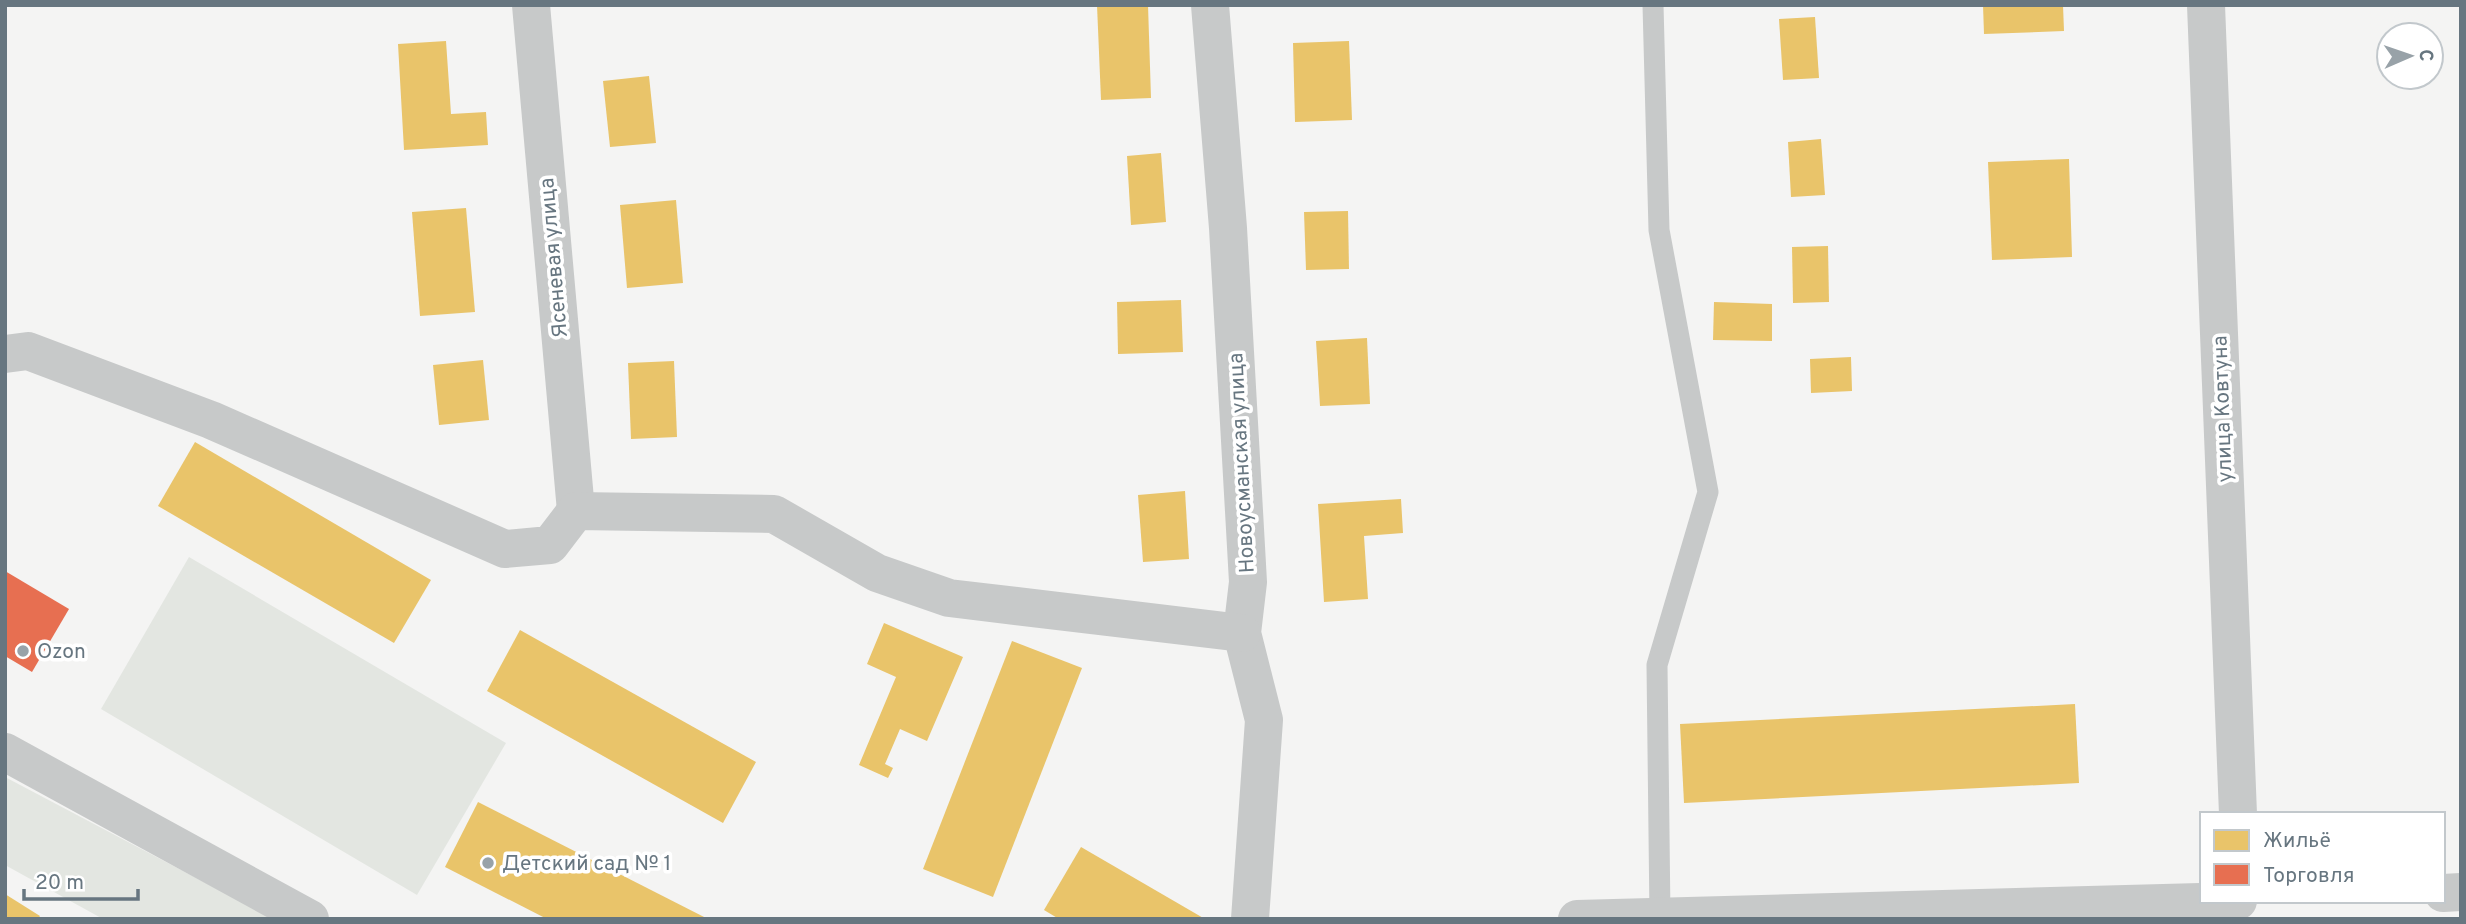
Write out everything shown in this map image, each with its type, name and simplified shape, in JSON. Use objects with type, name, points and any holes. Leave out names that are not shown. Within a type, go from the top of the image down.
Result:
[{"type":"street","name":"Ясеневая улица","points":[[531,5],[576,511]]},
{"type":"street","name":"Новоусманская улица","points":[[1210,5],[1228,228],[1248,582],[1242,634],[1264,720],[1250,919]]},
{"type":"street","name":"улица Ковтуна","points":[[2206,5],[2238,812]]},
{"type":"street","points":[[5,354],[28,351],[211,420],[505,549],[550,545],[576,511],[774,514],[877,573],[949,598],[1242,634]]},
{"type":"street","points":[[5,752],[310,919]]},
{"type":"street","points":[[1577,919],[2200,902]]},
{"type":"lane","points":[[1653,5],[1659,230],[1708,492],[1657,665],[1660,917]]},
{"type":"shaded area","points":[[189,557],[506,743],[417,895],[101,709]]},
{"type":"shaded area","points":[[5,777],[274,919],[103,919],[5,865]]},
{"type":"building: Жильё","points":[[1097,5],[1148,5],[1151,98],[1101,100]]},
{"type":"building: Жильё","points":[[1983,5],[2063,5],[2064,31],[1984,34]]},
{"type":"building: Жильё","points":[[1815,17],[1819,78],[1783,80],[1779,19]]},
{"type":"building: Жильё","points":[[446,41],[451,114],[486,112],[488,145],[404,150],[398,44]]},
{"type":"building: Жильё","points":[[1349,41],[1352,120],[1295,122],[1293,43]]},
{"type":"building: Жильё","points":[[649,76],[656,143],[610,147],[603,81]]},
{"type":"building: Жильё","points":[[1821,139],[1825,195],[1791,197],[1788,142]]},
{"type":"building: Жильё","points":[[1161,153],[1166,222],[1131,225],[1127,156]]},
{"type":"building: Жильё","points":[[2069,159],[2072,257],[1992,260],[1988,162]]},
{"type":"building: Жильё","points":[[676,200],[683,283],[627,288],[620,205]]},
{"type":"building: Жильё","points":[[466,208],[475,312],[420,316],[412,212]]},
{"type":"building: Жильё","points":[[1348,211],[1349,269],[1306,270],[1304,212]]},
{"type":"building: Жильё","points":[[1828,246],[1829,302],[1793,303],[1792,247]]},
{"type":"building: Жильё","points":[[1181,300],[1183,352],[1118,354],[1117,302]]},
{"type":"building: Жильё","points":[[1714,302],[1772,304],[1772,341],[1713,340]]},
{"type":"building: Жильё","points":[[1367,338],[1370,404],[1320,406],[1316,341]]},
{"type":"building: Жильё","points":[[1851,357],[1852,391],[1811,393],[1810,359]]},
{"type":"building: Жильё","points":[[483,360],[489,420],[439,425],[433,365]]},
{"type":"building: Жильё","points":[[674,361],[677,437],[631,439],[628,363]]},
{"type":"building: Жильё","points":[[195,442],[431,580],[394,643],[158,506]]},
{"type":"building: Жильё","points":[[1185,491],[1189,559],[1143,562],[1138,495]]},
{"type":"building: Жильё","points":[[1401,499],[1403,533],[1364,536],[1368,599],[1324,602],[1318,504]]},
{"type":"building: Жильё","points":[[884,623],[963,657],[927,741],[900,729],[885,764],[893,768],[888,778],[859,765],[896,677],[867,664]]},
{"type":"building: Жильё","points":[[520,630],[756,762],[723,823],[487,691]]},
{"type":"building: Жильё","points":[[1012,641],[1082,668],[993,897],[923,869]]},
{"type":"building: Жильё","points":[[2075,704],[2079,783],[1684,803],[1680,724]]},
{"type":"building: Жильё","points":[[478,802],[708,919],[547,919],[445,867]]},
{"type":"building: Жильё","points":[[1081,847],[1205,919],[1059,919],[1044,910]]},
{"type":"building: Жильё","points":[[5,894],[40,916],[38,919],[5,919]]},
{"type":"building: Торговля","points":[[5,571],[69,609],[32,672],[5,656]]},
{"type":"place","name":"Ozon","points":[[23,651]]},
{"type":"place","name":"Детский сад № 1","points":[[488,863]]}]
